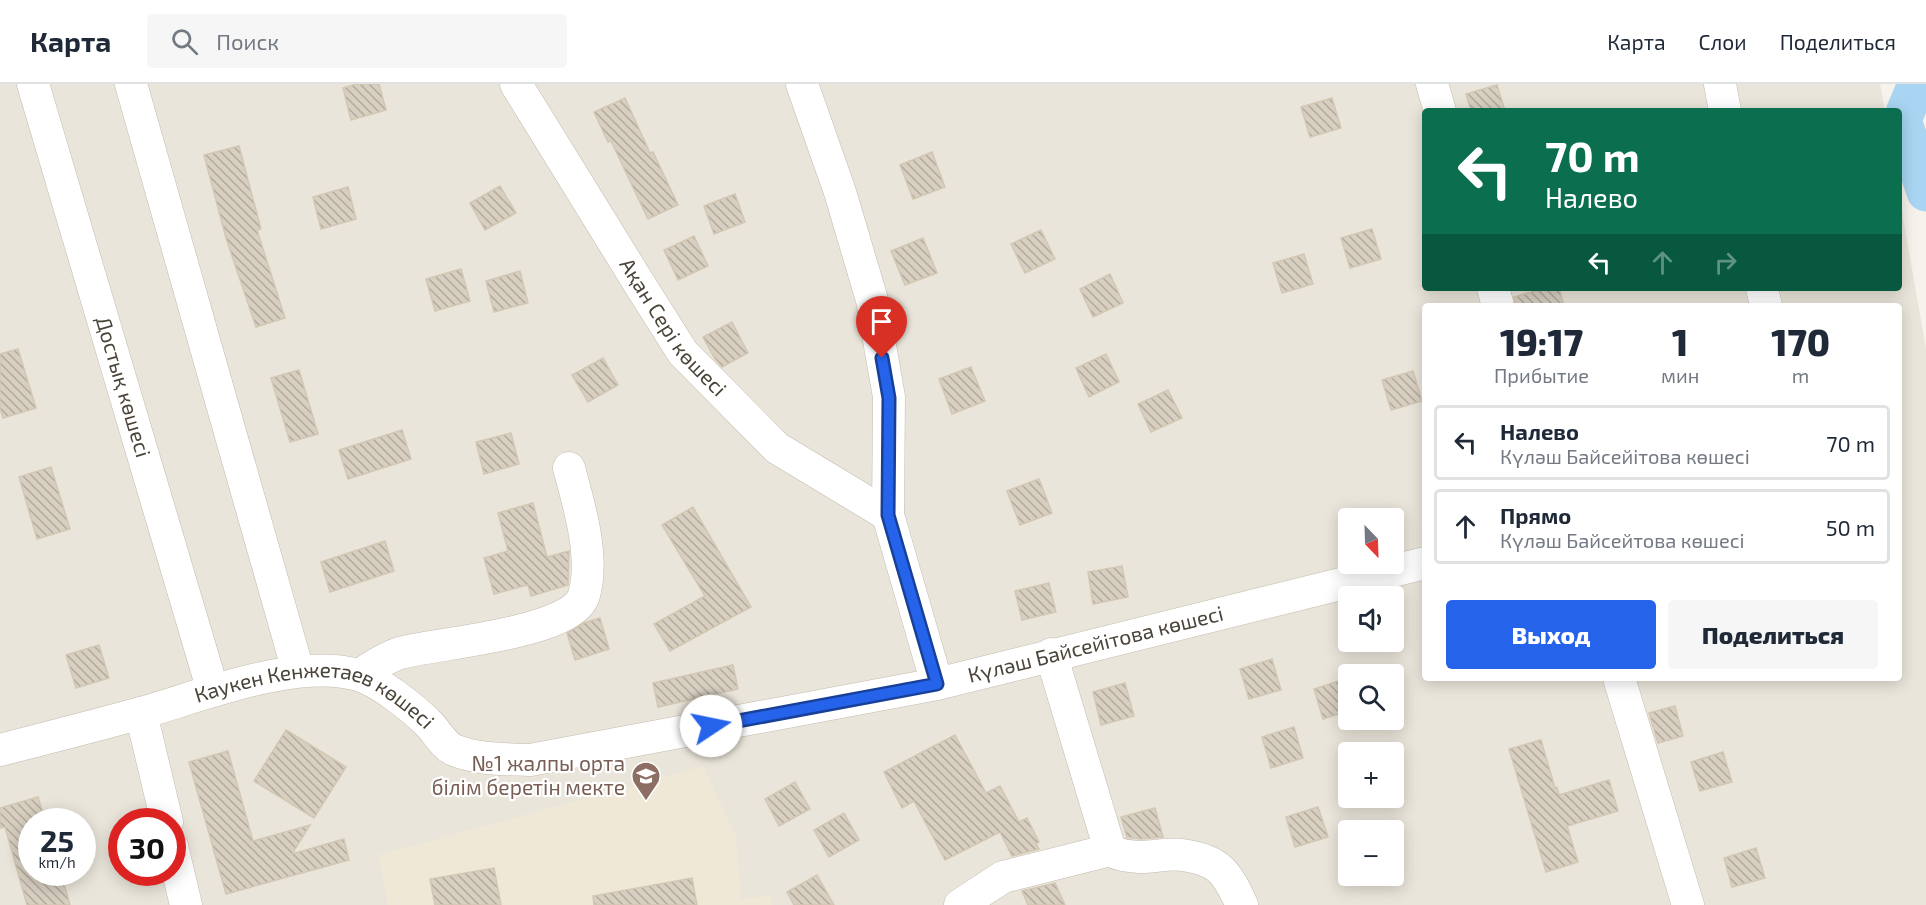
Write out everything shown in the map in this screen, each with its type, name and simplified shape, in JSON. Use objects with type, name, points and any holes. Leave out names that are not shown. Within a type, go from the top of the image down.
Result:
[{"type":"street","name":"Достық көшесі","points":[[33,84],[213,691]]},
{"type":"street","points":[[130,84],[298,670]]},
{"type":"street","name":"Ақан Сері көшесі","points":[[516,84],[633,275],[684,353],[777,448],[888,515]]},
{"type":"street","points":[[802,84],[840,192],[872,300],[889,398],[888,515],[937,684]]},
{"type":"street","points":[[1432,84],[1439,108]]},
{"type":"street","points":[[1720,84],[1724,108]]},
{"type":"street","points":[[360,675],[380,661],[403,652],[530,628],[563,616],[578,606],[584,596],[587,570],[586,541],[583,518],[569,468]]},
{"type":"street","name":"Күләш Байсейітова көшесі","points":[[937,684],[1422,564]]},
{"type":"street","points":[[1051,654],[1110,850],[1118,855],[1145,857],[1182,855],[1215,864],[1229,878],[1242,905]]},
{"type":"street","name":"Каукен Кенжетаев көшесі","points":[[0,750],[298,670],[329,669],[360,675],[391,693],[428,723],[452,749],[485,758],[530,760],[937,684]]},
{"type":"street","points":[[1620,681],[1688,905]]},
{"type":"street","points":[[141,713],[164,808]]},
{"type":"street","points":[[960,905],[1003,877],[1110,850]]},
{"type":"street","points":[[181,886],[186,905]]},
{"type":"shaded area","points":[[0,84],[1880,84],[1884,108],[1422,108],[1422,291],[1902,291],[1902,211],[1926,349],[1926,905],[0,905]]},
{"type":"shaded area","name":"№1 жалпы орта білім беретін мекте","points":[[703,766],[736,837],[741,900],[770,895],[772,905],[388,905],[379,855]]},
{"type":"building","points":[[356,84],[379,84],[386,110],[351,120],[343,88]]},
{"type":"building","points":[[1497,85],[1504,108],[1470,108],[1466,94]]},
{"type":"building","points":[[625,98],[650,153],[653,152],[678,205],[648,219],[611,141],[608,142],[594,112]]},
{"type":"building","points":[[1332,98],[1341,128],[1310,137],[1301,107]]},
{"type":"building","points":[[239,146],[261,229],[257,230],[285,318],[256,327],[226,238],[204,155]]},
{"type":"building","points":[[932,152],[945,187],[913,199],[900,165]]},
{"type":"building","points":[[500,186],[516,213],[485,230],[470,203]]},
{"type":"building","points":[[348,187],[356,219],[321,229],[313,197]]},
{"type":"building","points":[[735,194],[745,222],[714,234],[704,206]]},
{"type":"building","points":[[1372,229],[1381,259],[1350,268],[1341,238]]},
{"type":"building","points":[[1041,230],[1055,259],[1025,273],[1011,244]]},
{"type":"building","points":[[694,236],[708,266],[678,280],[664,250]]},
{"type":"building","points":[[923,238],[937,273],[905,285],[891,251]]},
{"type":"building","points":[[1304,254],[1313,284],[1282,293],[1273,263]]},
{"type":"building","points":[[461,269],[470,301],[435,311],[426,279]]},
{"type":"building","points":[[520,271],[528,303],[494,312],[486,281]]},
{"type":"building","points":[[1110,274],[1123,303],[1093,317],[1080,289]]},
{"type":"building","points":[[1535,291],[1560,291],[1563,303],[1515,303],[1514,297]]},
{"type":"building","points":[[732,322],[748,353],[722,367],[703,337]]},
{"type":"building","points":[[18,349],[36,408],[3,418],[0,408],[0,354]]},
{"type":"building","points":[[1106,354],[1119,382],[1089,397],[1076,368]]},
{"type":"building","points":[[603,358],[618,385],[588,402],[572,375]]},
{"type":"building","points":[[971,367],[985,401],[952,414],[939,379]]},
{"type":"building","points":[[299,370],[318,434],[290,442],[271,378]]},
{"type":"building","points":[[1413,371],[1422,401],[1391,410],[1382,380]]},
{"type":"building","points":[[1168,390],[1182,418],[1151,432],[1138,404]]},
{"type":"building","points":[[402,430],[411,459],[348,479],[339,450]]},
{"type":"building","points":[[511,433],[519,464],[484,474],[476,442]]},
{"type":"building","points":[[51,467],[70,529],[37,539],[19,477]]},
{"type":"building","points":[[1039,479],[1052,513],[1020,525],[1007,491]]},
{"type":"building","points":[[533,503],[547,557],[569,551],[568,585],[531,596],[528,585],[494,594],[484,558],[508,551],[498,513]]},
{"type":"building","points":[[693,507],[751,607],[670,651],[654,624],[705,596],[662,525]]},
{"type":"building","points":[[385,541],[394,571],[330,592],[321,562]]},
{"type":"building","points":[[1122,566],[1128,597],[1093,604],[1088,572]]},
{"type":"building","points":[[1049,583],[1056,612],[1022,620],[1015,591]]},
{"type":"building","points":[[600,618],[609,649],[575,660],[567,633],[584,623]]},
{"type":"building","points":[[99,645],[109,678],[76,688],[66,655]]},
{"type":"building","points":[[1272,659],[1281,690],[1249,699],[1240,669]]},
{"type":"building","points":[[733,665],[738,689],[658,707],[653,683]]},
{"type":"building","points":[[1338,681],[1338,714],[1323,719],[1314,689]]},
{"type":"building","points":[[1125,683],[1134,716],[1101,725],[1093,692]]},
{"type":"building","points":[[1675,706],[1683,736],[1658,743],[1649,713]]},
{"type":"building","points":[[1294,727],[1303,758],[1271,768],[1262,737]]},
{"type":"building","points":[[286,730],[346,767],[314,818],[254,781]]},
{"type":"building","points":[[955,735],[986,793],[1000,786],[1019,822],[1027,818],[1039,842],[1036,844],[1039,849],[1012,856],[1000,832],[945,860],[914,801],[902,808],[884,772]]},
{"type":"building","points":[[1541,740],[1559,795],[1609,780],[1618,811],[1567,826],[1578,862],[1546,872],[1509,749]]},
{"type":"building","points":[[228,751],[253,841],[310,825],[292,854],[344,839],[349,860],[226,894],[189,762]]},
{"type":"building","points":[[1723,752],[1732,782],[1700,791],[1691,762]]},
{"type":"building","points":[[795,782],[810,809],[779,826],[765,799]]},
{"type":"building","points":[[38,797],[42,808],[18,808],[18,873],[5,827],[0,828],[0,808]]},
{"type":"building","points":[[1318,807],[1328,837],[1295,847],[1286,817]]},
{"type":"building","points":[[1155,808],[1163,837],[1141,839],[1127,837],[1121,817]]},
{"type":"building","points":[[844,813],[859,840],[829,857],[814,830]]},
{"type":"building","points":[[1756,848],[1765,878],[1732,887],[1724,858]]},
{"type":"building","points":[[494,868],[501,905],[435,905],[430,879]]},
{"type":"building","points":[[817,875],[834,905],[794,905],[787,892]]},
{"type":"building","points":[[692,878],[697,905],[594,905],[593,896]]},
{"type":"building","points":[[1055,883],[1065,905],[1028,905],[1022,891]]},
{"type":"building","points":[[22,886],[65,886],[70,905],[27,905]]},
{"type":"waterway","points":[[1917,84],[1902,120],[1926,192]]},
{"type":"place","name":"№1 жалпы орта білім беретін мекте","points":[[646,802]]},
{"type":"route","points":[[711,726],[937,684],[888,515],[889,398],[882,358]]}]
